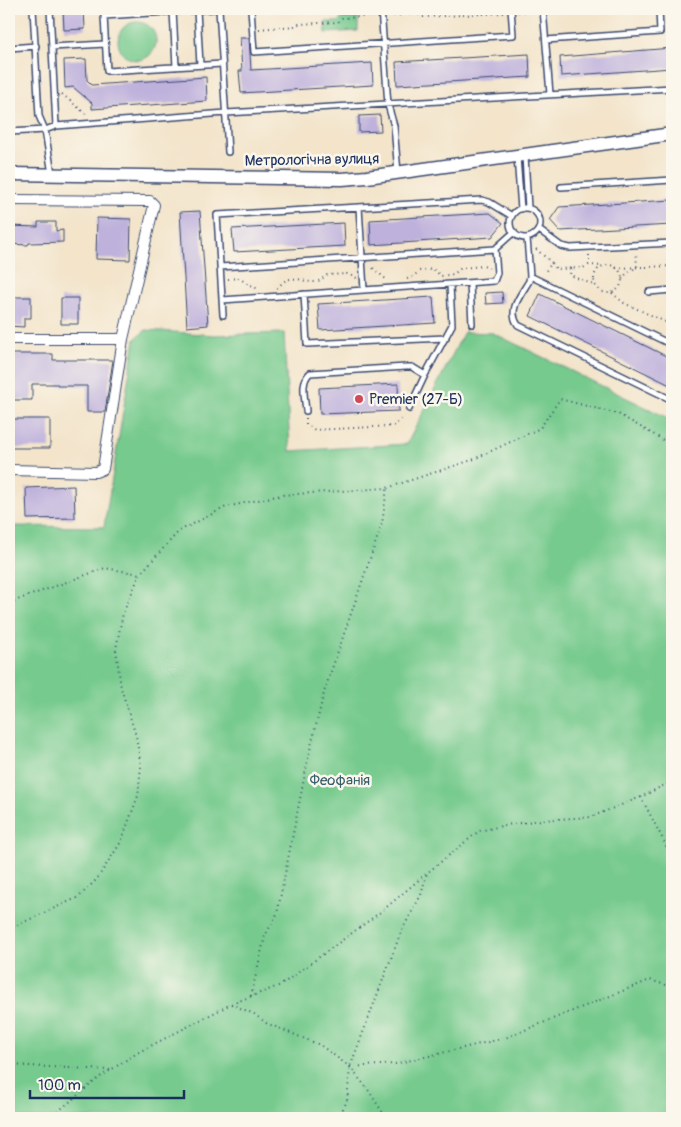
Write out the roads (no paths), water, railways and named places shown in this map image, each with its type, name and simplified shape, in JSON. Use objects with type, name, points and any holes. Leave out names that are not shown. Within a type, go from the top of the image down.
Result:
[{"type":"street","name":"Метрологічна вулиця","points":[[9,174],[342,179],[398,174],[672,134]]},
{"type":"street","points":[[9,200],[150,202],[154,205],[123,340],[103,469],[96,472],[9,470]]},
{"type":"street","points":[[9,339],[123,340]]},
{"type":"lane","points":[[33,9],[39,116],[45,130],[52,174]]},
{"type":"lane","points":[[50,9],[56,126]]},
{"type":"lane","points":[[214,9],[104,16],[107,71],[222,64]]},
{"type":"lane","points":[[218,9],[228,152]]},
{"type":"lane","points":[[251,9],[254,52],[513,35],[512,11]]},
{"type":"lane","points":[[381,9],[388,105],[394,126],[398,174]]},
{"type":"lane","points":[[546,40],[660,32],[659,9]]},
{"type":"lane","points":[[197,10],[200,65]]},
{"type":"lane","points":[[543,10],[550,94]]},
{"type":"lane","points":[[173,12],[176,67]]},
{"type":"lane","points":[[52,47],[105,44]]},
{"type":"lane","points":[[9,48],[36,46]]},
{"type":"lane","points":[[9,132],[45,130],[56,126],[226,113],[672,88]]},
{"type":"lane","points":[[521,156],[528,208]]},
{"type":"lane","points":[[521,156],[521,209]]},
{"type":"lane","points":[[561,187],[672,180]]},
{"type":"lane","points":[[223,315],[217,215],[482,200],[489,202],[512,216]]},
{"type":"lane","points":[[359,207],[364,290]]},
{"type":"lane","points":[[528,208],[533,210],[539,217],[539,230],[527,238],[520,237],[514,232],[511,225],[512,216],[521,209],[528,208]]},
{"type":"lane","points":[[539,230],[564,248],[672,243]]},
{"type":"lane","points":[[220,267],[495,248],[514,232]]},
{"type":"lane","points":[[527,238],[530,276],[513,310],[514,320],[518,325],[672,400]]},
{"type":"lane","points":[[222,300],[489,283],[496,278],[495,248]]},
{"type":"lane","points":[[530,276],[672,345]]},
{"type":"lane","points":[[470,284],[472,324]]},
{"type":"lane","points":[[409,409],[452,325],[450,285]]},
{"type":"lane","points":[[648,292],[672,290]]},
{"type":"lane","points":[[304,294],[307,344],[446,338]]},
{"type":"lane","points":[[306,411],[304,384],[305,377],[310,373],[412,367],[425,375]]},
{"type":"place","name":"Premier (27-Б)","points":[[359,399]]},
{"type":"park label","name":"Феофанія","points":[[340,780]]}]
